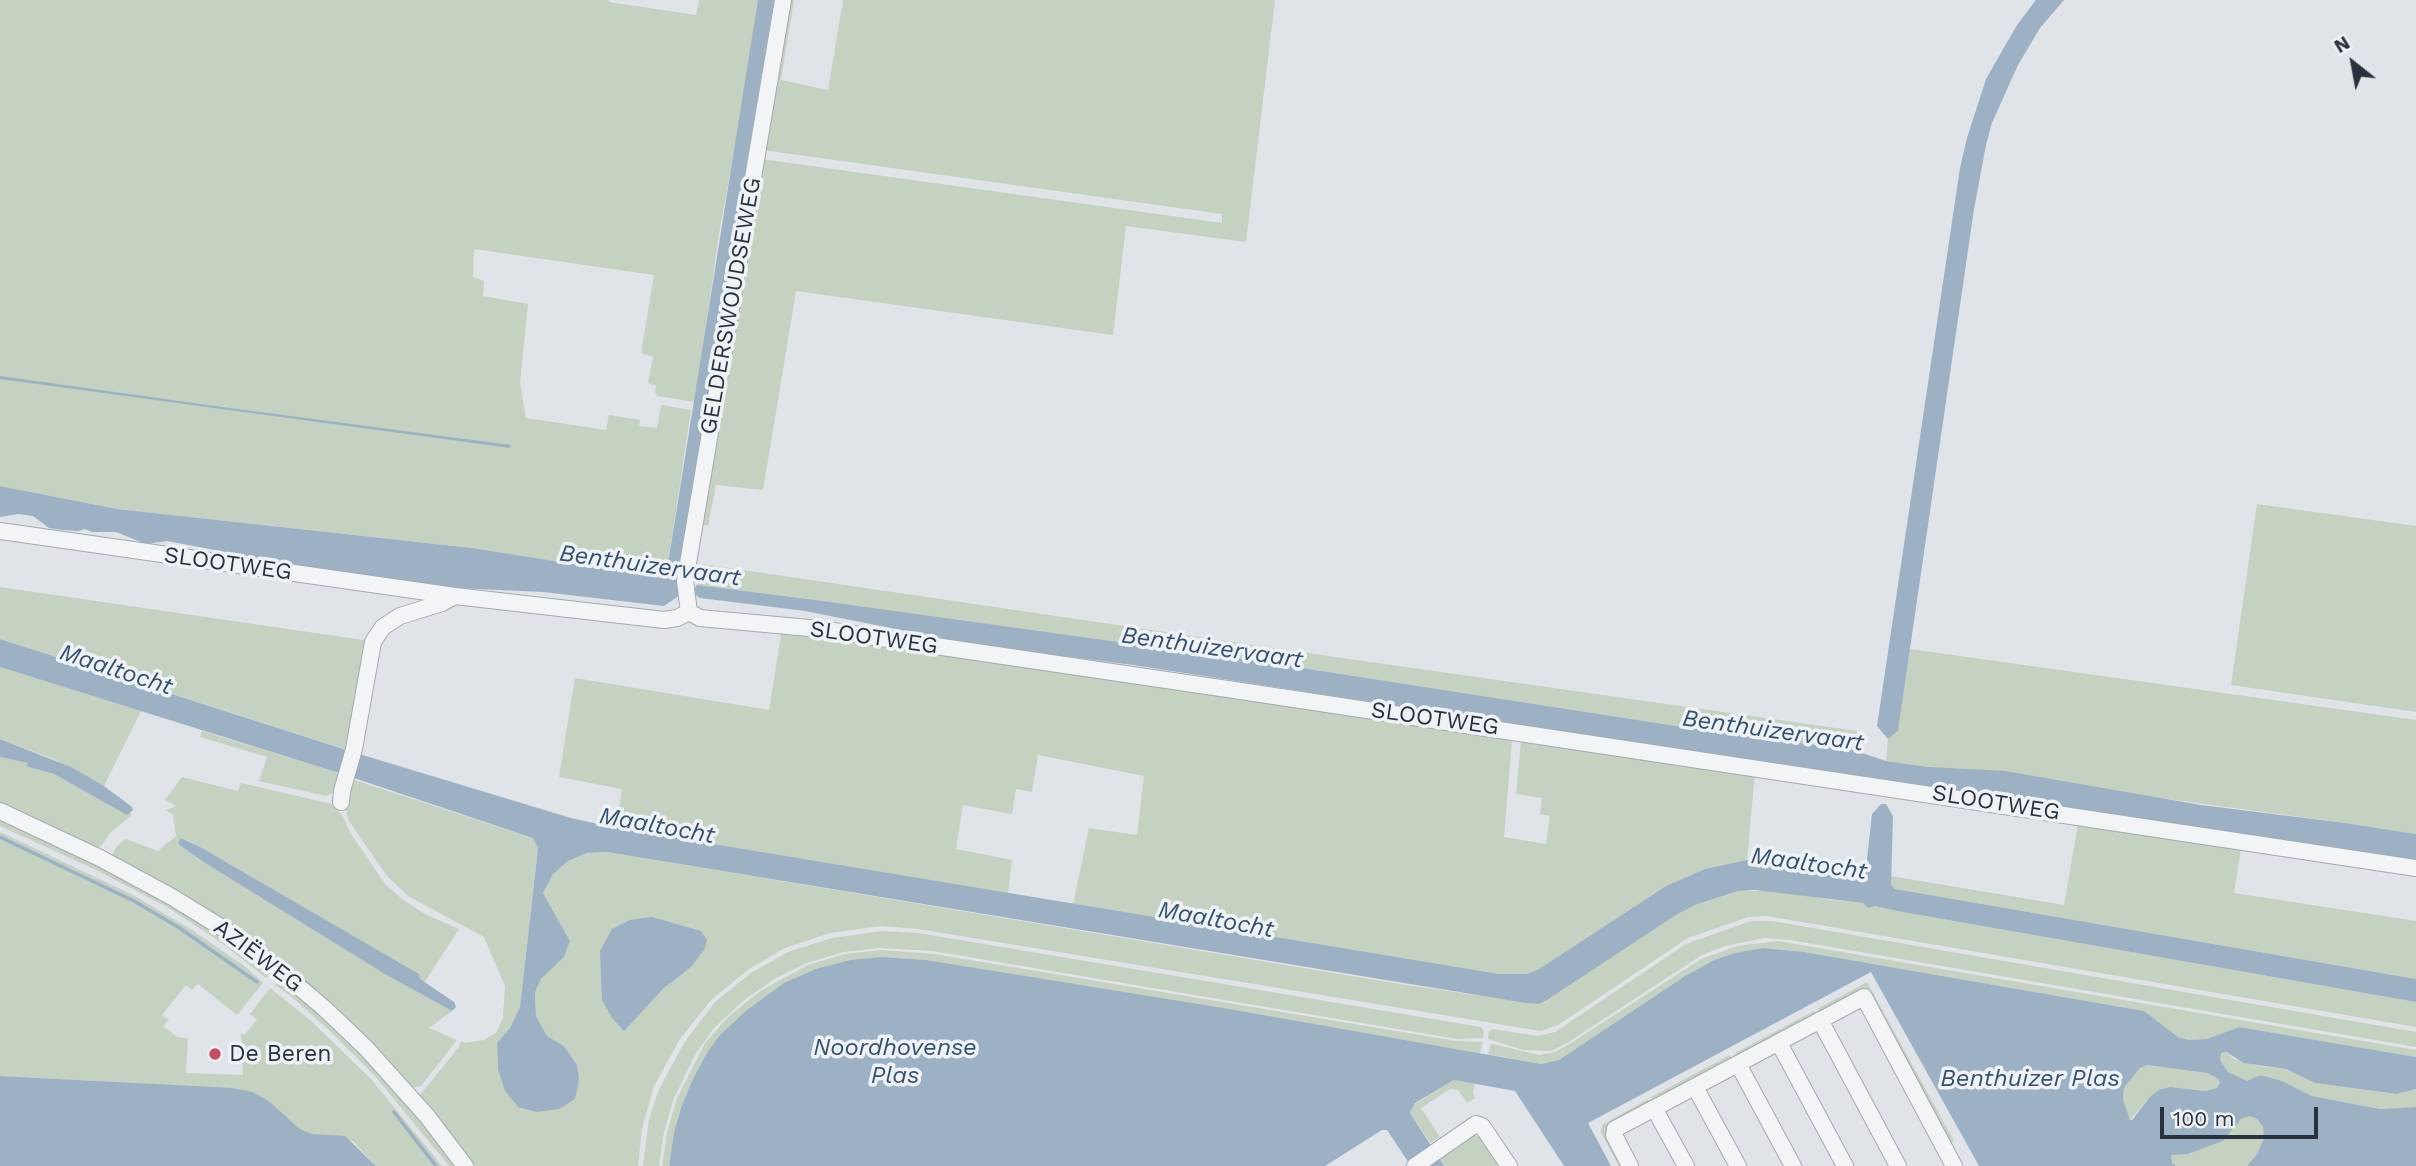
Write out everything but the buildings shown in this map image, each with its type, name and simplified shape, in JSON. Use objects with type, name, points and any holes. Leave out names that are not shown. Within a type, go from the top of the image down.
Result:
[{"type":"street","name":"GELDERSWOUDSEWEG","points":[[688,609],[685,581],[783,0]]},
{"type":"street","name":"SLOOTWEG","points":[[0,531],[455,596],[664,620],[677,618],[688,609],[700,618],[820,629],[2416,868]]},
{"type":"street","name":"SLOOTWEG","points":[[341,802],[355,749],[373,642],[377,634],[400,616],[442,603],[455,596]]},
{"type":"street","name":"AZIËWEG","points":[[0,811],[100,858],[173,897],[224,929],[279,970],[366,1048],[427,1116],[465,1166]]},
{"type":"street","points":[[1630,1166],[1614,1135],[1615,1129],[1864,998],[1954,1166]]},
{"type":"street","points":[[1820,1020],[1898,1166]]},
{"type":"street","points":[[1779,1043],[1845,1166]]},
{"type":"street","points":[[1738,1064],[1793,1166]]},
{"type":"street","points":[[1695,1087],[1738,1166]]},
{"type":"street","points":[[1654,1108],[1686,1166]]},
{"type":"street","points":[[1415,1166],[1476,1124],[1482,1126],[1509,1166]]},
{"type":"green space","points":[[0,0],[609,0],[696,15],[699,0],[758,0],[745,92],[719,234],[695,402],[658,396],[655,393],[656,386],[648,383],[653,357],[641,353],[654,275],[474,249],[473,277],[484,281],[483,296],[528,304],[520,383],[526,418],[606,430],[609,415],[640,420],[639,426],[657,428],[661,405],[691,410],[666,576],[662,579],[472,548],[117,509],[0,486]]},
{"type":"green space","points":[[788,0],[794,0],[781,80],[828,90],[843,0],[1275,0],[1246,242],[1126,226],[1113,335],[796,291],[763,490],[716,485],[708,526],[700,523],[761,159],[1222,223],[1222,214],[763,150]]},
{"type":"green space","points":[[2257,504],[2416,526],[2416,712],[2231,685]]},
{"type":"green space","points":[[702,564],[1857,731],[1853,750],[1689,728],[1270,663],[697,585]]},
{"type":"green space","points":[[0,587],[370,641],[351,751],[0,639]]},
{"type":"green space","points":[[782,629],[1509,736],[1512,741],[1504,837],[1546,844],[1550,816],[1540,814],[1542,798],[1516,794],[1521,741],[1755,773],[1747,860],[1705,869],[1666,886],[1539,969],[1527,974],[1499,974],[1073,905],[1089,828],[1137,835],[1144,776],[1038,755],[1032,792],[1016,789],[1012,814],[963,805],[956,849],[1012,860],[1008,894],[616,828],[622,789],[559,777],[575,678],[769,710]]},
{"type":"green space","points":[[1910,649],[2416,720],[2416,834],[1886,761],[1888,739],[1898,731]]},
{"type":"green space","points":[[0,667],[141,711],[104,786],[54,759],[0,739]]},
{"type":"green space","points":[[202,731],[336,772],[343,776],[338,790],[326,796],[259,781],[267,757],[200,737]]},
{"type":"green space","points":[[0,757],[28,763],[27,766],[54,774],[127,814],[131,811],[131,816],[111,832],[96,850],[0,806]]},
{"type":"green space","points":[[182,777],[238,791],[241,783],[332,804],[385,884],[423,913],[459,929],[424,983],[419,979],[419,974],[202,848],[182,838],[178,843],[205,863],[371,965],[452,1011],[429,1028],[457,1040],[421,1086],[410,1088],[351,1026],[110,858],[117,846],[126,839],[158,851],[176,836],[173,815],[166,810],[176,806],[165,800]]},
{"type":"green space","points":[[348,778],[533,838],[538,847],[520,1007],[510,1028],[497,1043],[498,1069],[579,1080],[577,1065],[564,1046],[547,1036],[536,1016],[535,992],[541,979],[564,957],[570,941],[543,893],[553,874],[568,861],[587,853],[607,852],[1400,984],[1537,1004],[1695,905],[1738,891],[1778,891],[1863,903],[2416,1002],[2416,1027],[1767,916],[1748,917],[1688,938],[1558,1025],[1541,1031],[918,929],[881,926],[830,933],[785,948],[749,969],[712,999],[680,1039],[654,1086],[642,1129],[638,1166],[471,1166],[421,1101],[420,1095],[461,1041],[465,1043],[484,1040],[496,1033],[503,1018],[505,986],[484,937],[408,896],[387,876],[349,821],[345,807]],"holes":[[[612,929],[704,950],[691,966],[663,989],[624,1030]]]},
{"type":"green space","points":[[0,818],[80,854],[220,933],[270,972],[268,976],[266,978],[222,943],[167,907],[94,869],[0,826]]},
{"type":"green space","points":[[2078,824],[2241,849],[2234,893],[2416,921],[2416,979],[1895,889],[1891,885],[1891,876],[2064,905]]},
{"type":"green space","points":[[0,832],[131,894],[189,928],[247,968],[263,983],[237,1015],[198,984],[192,990],[186,985],[162,1015],[169,1020],[163,1026],[177,1037],[188,1038],[186,1073],[243,1075],[241,1033],[244,1035],[257,1020],[250,1014],[270,988],[310,1020],[371,1079],[442,1166],[376,1166],[353,1141],[312,1134],[300,1129],[270,1102],[253,1092],[0,1076]]},
{"type":"green space","points":[[1751,921],[1772,921],[2416,1032],[2416,1047],[1790,940],[1764,938],[1725,946],[1702,955],[1551,1051],[1524,1050],[1488,1039],[1489,1031],[1493,1029],[1538,1036],[1555,1032],[1686,944]]},
{"type":"green space","points":[[882,931],[918,933],[1481,1027],[1484,1031],[1483,1038],[1457,1039],[933,951],[880,948],[844,952],[807,963],[776,978],[744,1000],[714,1028],[696,1053],[674,1098],[664,1132],[659,1166],[643,1166],[649,1119],[659,1089],[684,1043],[715,1002],[751,973],[788,952],[832,938]]},
{"type":"green space","points":[[1778,941],[2416,1050],[2416,1057],[2239,1027],[2207,1039],[2189,1040],[2178,1037],[2144,1011],[1804,952],[1763,948],[1714,960],[1685,976],[1559,1060],[1541,1064],[1488,1054],[1491,1044],[1539,1055],[1552,1053],[1701,959],[1738,946]]},
{"type":"green space","points":[[881,950],[934,954],[1456,1041],[1483,1042],[1480,1053],[926,960],[883,957],[708,1051],[681,1108],[669,1166],[662,1166],[667,1132],[677,1098],[705,1043],[728,1017],[760,991],[808,965],[845,954]]},
{"type":"green space","points":[[279,981],[285,981],[386,1077],[458,1166],[449,1166],[375,1076],[332,1033],[275,985]]},
{"type":"green space","points":[[1867,982],[1954,1141],[1948,1144],[1869,996],[1820,1014],[1817,1009]]},
{"type":"green space","points":[[1814,1011],[1816,1016],[1737,1058],[1735,1053]]},
{"type":"green space","points":[[2226,1052],[2234,1059],[2259,1066],[2286,1069],[2315,1083],[2397,1094],[2416,1089],[2416,1107],[2380,1109],[2312,1096],[2282,1081],[2261,1075],[2247,1082],[2228,1072],[2220,1060],[2221,1053]]},
{"type":"green space","points":[[1730,1055],[1733,1060],[1654,1102],[1651,1097]]},
{"type":"green space","points":[[2146,1065],[2207,1073],[2217,1078],[2220,1083],[2218,1088],[2206,1091],[2170,1087],[2150,1097],[2130,1120],[2123,1099],[2124,1088],[2140,1068]]},
{"type":"green space","points":[[1454,1080],[1475,1084],[1475,1098],[1467,1103],[1458,1090],[1450,1089],[1421,1108],[1440,1137],[1430,1143],[1410,1113],[1415,1104]]},
{"type":"green space","points":[[1648,1099],[1650,1104],[1613,1126],[1626,1166],[1619,1166],[1601,1133],[1602,1125]]},
{"type":"green space","points":[[2249,1116],[2257,1119],[2263,1127],[2264,1138],[2257,1154],[2247,1166],[2176,1166],[2172,1163],[2171,1154],[2188,1154],[2223,1141],[2241,1118]]},
{"type":"green space","points":[[1474,1135],[1484,1139],[1502,1166],[1444,1166],[1439,1158]]},
{"type":"water","points":[[758,0],[774,0],[677,582],[694,589],[697,585],[822,601],[1270,663],[1689,728],[1853,750],[1886,761],[1929,767],[2005,771],[2201,805],[2416,834],[2416,864],[1133,665],[977,645],[805,611],[700,598],[694,594],[680,595],[664,606],[543,592],[434,587],[348,575],[167,541],[146,544],[116,532],[49,528],[33,516],[18,514],[0,517],[0,486],[117,509],[472,548],[661,578],[666,576]]},
{"type":"water","points":[[2036,0],[2064,0],[2040,28],[2018,65],[1992,123],[1986,145],[1974,209],[1898,731],[1888,739],[1877,726],[1960,168],[1986,79],[2017,25]]},
{"type":"water","points":[[0,376],[511,445],[510,448],[0,379]]},
{"type":"water","points":[[0,639],[356,753],[571,818],[616,828],[1499,974],[1527,974],[1539,969],[1666,886],[1705,869],[1747,860],[1779,860],[1858,874],[1866,868],[1872,814],[1881,804],[1886,804],[1893,816],[1891,885],[1895,889],[2416,979],[2416,1002],[1875,906],[1868,908],[1863,903],[1755,890],[1738,891],[1695,905],[1538,1004],[607,852],[587,853],[568,861],[553,874],[543,893],[570,941],[564,957],[541,979],[535,992],[536,1016],[547,1036],[564,1046],[577,1065],[579,1080],[575,1099],[559,1109],[537,1112],[518,1107],[505,1091],[498,1069],[497,1043],[510,1028],[520,1007],[538,848],[533,838],[336,772],[0,667]]},
{"type":"water","points":[[0,739],[71,767],[104,786],[133,810],[127,815],[54,774],[26,766],[28,763],[0,757]]},
{"type":"water","points":[[181,838],[419,974],[420,979],[454,1002],[456,1007],[452,1011],[385,974],[205,863],[178,843]]},
{"type":"water","points":[[652,917],[701,931],[707,940],[704,950],[691,967],[663,989],[624,1031],[612,1018],[602,1000],[600,951],[612,929],[630,920]]},
{"type":"water","points":[[1763,948],[1804,952],[2144,1011],[2178,1037],[2189,1040],[2207,1039],[2239,1027],[2416,1057],[2416,1089],[2397,1094],[2315,1083],[2286,1069],[2244,1063],[2226,1052],[2221,1053],[2220,1060],[2228,1072],[2247,1081],[2261,1075],[2282,1081],[2312,1096],[2380,1109],[2416,1107],[2416,1166],[2247,1166],[2257,1154],[2264,1138],[2263,1127],[2257,1119],[2249,1116],[2241,1119],[2223,1141],[2188,1154],[2171,1155],[2172,1163],[2176,1166],[1979,1166],[1871,972],[1588,1123],[1611,1166],[1564,1166],[1515,1091],[1454,1080],[1415,1103],[1410,1113],[1444,1166],[1411,1166],[1387,1130],[1382,1130],[1325,1166],[669,1166],[681,1108],[708,1051],[721,1034],[747,1010],[784,983],[816,969],[851,960],[883,957],[926,960],[1223,1008],[1541,1064],[1559,1060],[1685,976],[1714,960]],"holes":[[[2147,1065],[2207,1073],[2217,1078],[2220,1083],[2217,1088],[2206,1091],[2170,1087],[2159,1090],[2130,1120],[2123,1099],[2124,1088],[2140,1068]]]},
{"type":"water","points":[[0,1076],[232,1088],[253,1092],[270,1102],[300,1129],[312,1134],[345,1136],[376,1166],[0,1166]]},
{"type":"waterway","points":[[0,837],[134,901],[178,927],[257,982]]},
{"type":"waterway","points":[[394,1112],[436,1166]]},
{"type":"place","name":"De Beren","points":[[215,1054]]},
{"type":"water label","name":"Benthuizervaart","points":[[650,566]]},
{"type":"water label","name":"Benthuizervaart","points":[[1212,648]]},
{"type":"water label","name":"Maaltocht","points":[[116,670]]},
{"type":"water label","name":"Benthuizervaart","points":[[1773,731]]},
{"type":"water label","name":"Maaltocht","points":[[657,826]]},
{"type":"water label","name":"Maaltocht","points":[[1809,864]]},
{"type":"water label","name":"Maaltocht","points":[[1216,920]]},
{"type":"water label","name":"Noordhovense Plas","points":[[895,1062]]},
{"type":"water label","name":"Benthuizer Plas","points":[[2030,1079]]}]
